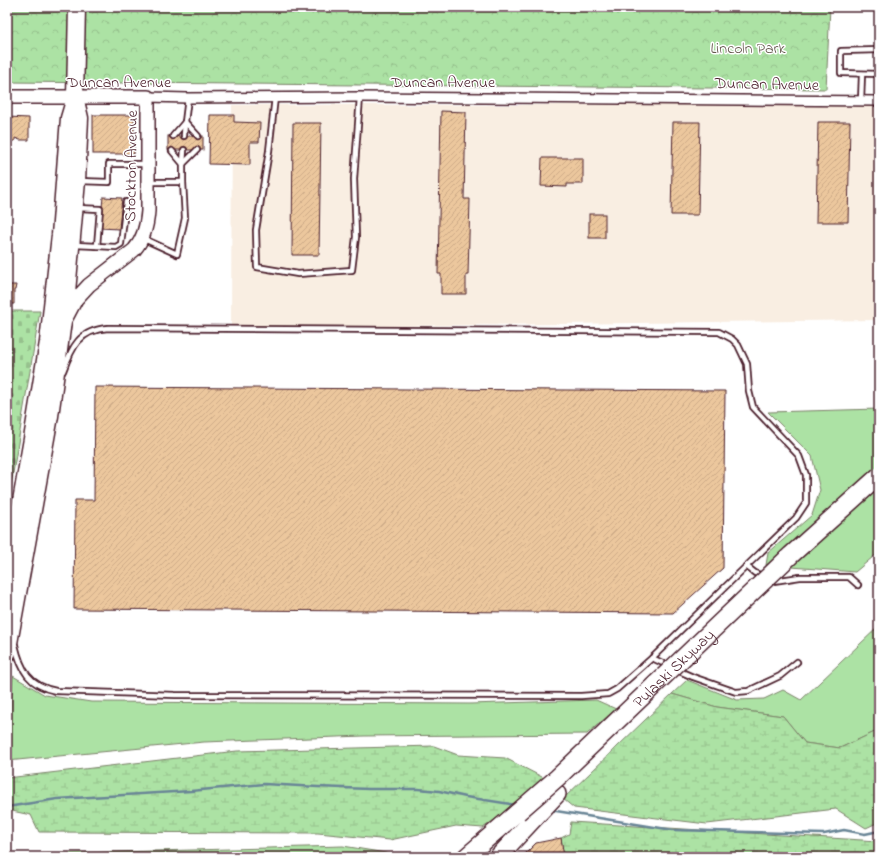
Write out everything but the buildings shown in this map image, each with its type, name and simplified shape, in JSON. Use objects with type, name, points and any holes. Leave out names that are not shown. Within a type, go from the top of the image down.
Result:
[{"type":"highway","points":[[7,654],[52,400],[72,245],[80,118],[75,97],[77,7]]},
{"type":"highway","points":[[7,580],[48,342],[60,235],[68,118],[75,97]]},
{"type":"highway","name":"Pulaski Skyway","points":[[466,857],[558,778],[791,555],[879,476]]},
{"type":"highway","name":"Pulaski Skyway","points":[[498,857],[557,794],[804,558],[879,490]]},
{"type":"main road","name":"Duncan Avenue","points":[[7,97],[148,97]]},
{"type":"main road","name":"Stockton Avenue","points":[[63,323],[79,295],[89,285],[131,254],[142,239],[148,221],[148,97]]},
{"type":"street","name":"Duncan Avenue","points":[[148,97],[879,101]]},
{"type":"lane","points":[[879,50],[841,51],[841,74],[879,74]]},
{"type":"lane","points":[[861,101],[862,74]]},
{"type":"lane","points":[[274,97],[269,151],[256,230],[257,266],[298,274],[352,270],[356,237],[354,179],[360,97]]},
{"type":"lane","points":[[184,136],[188,98]]},
{"type":"lane","points":[[173,136],[185,122]]},
{"type":"lane","points":[[185,122],[198,136]]},
{"type":"lane","points":[[172,150],[183,164]]},
{"type":"lane","points":[[142,239],[177,254],[185,218],[183,182],[184,150]]},
{"type":"lane","points":[[183,164],[197,150]]},
{"type":"lane","points":[[77,181],[109,182],[109,164],[148,164]]},
{"type":"lane","points":[[148,182],[183,182]]},
{"type":"lane","points":[[72,245],[116,247],[121,244],[126,202]]},
{"type":"lane","points":[[75,208],[100,209],[97,246]]},
{"type":"lane","points":[[12,628],[20,664],[30,679],[39,686],[49,690],[175,695],[581,696],[608,694],[617,689],[652,658],[796,518],[806,503],[806,475],[799,456],[753,407],[749,391],[748,364],[738,345],[732,339],[719,332],[104,329],[96,330],[84,336],[72,348],[52,400]]},
{"type":"lane","points":[[746,566],[755,573],[774,581],[800,577],[849,577],[858,584]]},
{"type":"lane","points":[[652,658],[692,677],[736,692],[748,691],[780,676],[797,662]]},
{"type":"shaded area","points":[[232,105],[879,105],[879,320],[231,328]]},
{"type":"green space","name":"Lincoln Park","points":[[7,7],[830,7],[826,89],[7,82]]},
{"type":"green space","points":[[7,311],[40,311],[7,509]]},
{"type":"green space","points":[[879,409],[879,552],[855,572],[766,565],[768,553],[812,515],[820,490],[812,456],[768,412]]},
{"type":"green space","points":[[879,626],[879,730],[840,748],[805,743],[783,716],[717,707],[672,694],[687,680],[737,700],[764,699],[783,690],[801,700]]},
{"type":"green space","points":[[13,676],[45,695],[91,702],[470,704],[596,700],[616,709],[587,734],[364,736],[204,742],[7,761]]},
{"type":"green space","points":[[672,694],[717,707],[783,716],[805,743],[840,748],[879,730],[879,822],[866,828],[836,809],[707,824],[574,808],[563,799]]},
{"type":"green space","points":[[434,746],[458,755],[505,758],[544,778],[515,805],[483,828],[456,826],[390,840],[318,833],[39,832],[31,815],[7,810],[7,778],[237,751]]},
{"type":"green space","points":[[571,822],[878,841],[879,857],[564,857],[561,838],[569,834]]},
{"type":"green space","points":[[343,846],[392,854],[397,857],[41,857],[41,854]]},
{"type":"waterway","points":[[7,807],[57,799],[191,791],[264,784],[369,789],[418,789],[439,791],[516,805]]},
{"type":"waterway","points":[[550,810],[673,830],[824,834],[844,830],[865,834],[879,831]]}]
